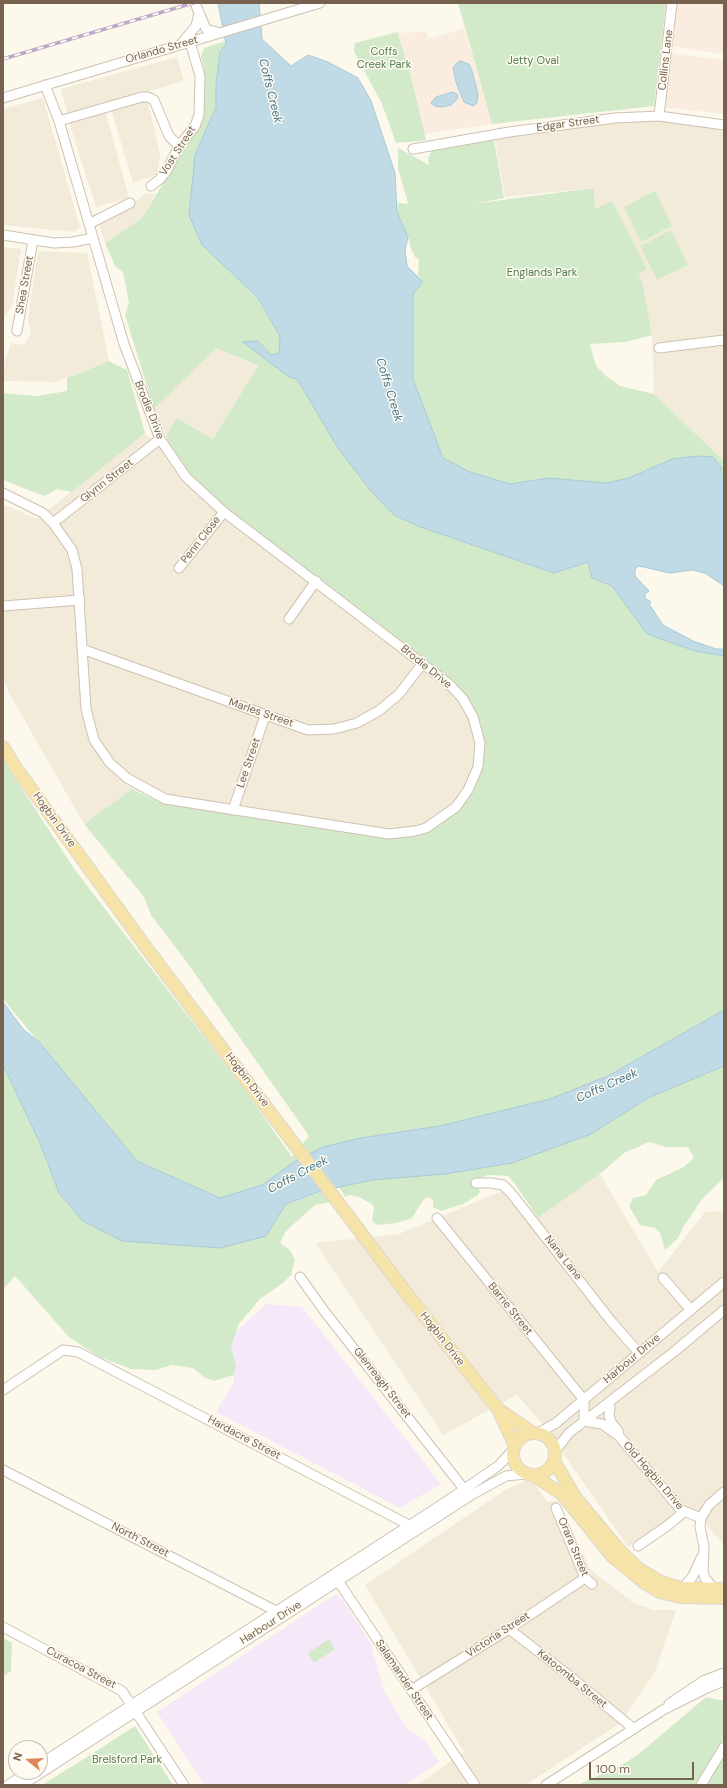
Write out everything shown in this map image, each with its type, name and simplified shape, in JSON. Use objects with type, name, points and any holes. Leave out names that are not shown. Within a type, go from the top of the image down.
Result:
[{"type":"main road","name":"Hogbin Drive","points":[[3,747],[16,768],[148,950],[261,1097],[342,1209],[498,1409],[514,1448]]},
{"type":"main road","name":"Hogbin Drive","points":[[498,1409],[535,1433]]},
{"type":"main road","points":[[718,1589],[682,1588],[659,1581],[639,1569],[621,1552],[572,1493],[549,1439],[535,1433],[522,1437],[514,1448],[514,1461],[517,1467],[558,1492],[612,1556],[646,1584],[660,1592],[680,1597],[724,1598]]},
{"type":"main road","points":[[530,1475],[546,1472],[555,1456]]},
{"type":"street","points":[[195,3],[206,29],[220,34]]},
{"type":"street","name":"Orlando Street","points":[[3,98],[320,3]]},
{"type":"street","name":"Collins Lane","points":[[659,116],[672,3]]},
{"type":"street","points":[[181,44],[196,26],[199,13]]},
{"type":"street","name":"Vost Street","points":[[151,186],[160,179],[167,170],[179,146],[195,126],[201,107],[200,76],[190,42]]},
{"type":"street","name":"Brodie Drive","points":[[3,493],[34,507],[53,523],[68,542],[76,560],[80,600],[86,708],[92,734],[94,740],[110,763],[127,778],[165,799],[389,834],[415,832],[426,828],[456,808],[468,790],[478,767],[480,743],[473,717],[463,699],[449,684],[423,663],[224,512],[186,477],[160,439],[124,344],[59,120],[45,85]]},
{"type":"street","points":[[59,120],[142,97],[148,97],[154,100],[169,136],[179,146]]},
{"type":"street","name":"Edgar Street","points":[[413,150],[508,132],[615,118],[659,116],[724,125]]},
{"type":"street","points":[[90,224],[130,203]]},
{"type":"street","points":[[3,235],[60,243],[93,238]]},
{"type":"street","name":"Shea Street","points":[[17,331],[33,240]]},
{"type":"street","points":[[659,348],[724,340]]},
{"type":"street","name":"Glynn Street","points":[[53,523],[160,439]]},
{"type":"street","name":"Penn Close","points":[[179,568],[224,512]]},
{"type":"street","points":[[289,619],[316,582]]},
{"type":"street","points":[[3,606],[80,600]]},
{"type":"street","name":"Marles Street","points":[[82,649],[265,716],[308,730],[334,729],[357,723],[380,710],[398,694],[423,663]]},
{"type":"street","name":"Lee Street","points":[[233,810],[265,716]]},
{"type":"street","name":"Nana Lane","points":[[476,1183],[503,1185],[611,1321],[639,1353]]},
{"type":"street","name":"Barrie Street","points":[[437,1218],[584,1400]]},
{"type":"street","name":"Glenreagh Street","points":[[300,1277],[464,1489]]},
{"type":"street","points":[[663,1278],[691,1310]]},
{"type":"street","name":"Harbour Drive","points":[[535,1433],[556,1423],[724,1282]]},
{"type":"street","name":"Harbour Drive","points":[[555,1456],[566,1436],[676,1351],[724,1310]]},
{"type":"street","name":"Hardacre Street","points":[[3,1390],[63,1350],[78,1352],[410,1525]]},
{"type":"street","points":[[584,1400],[584,1421],[602,1424],[619,1436]]},
{"type":"street","name":"Old Hogbin Drive","points":[[608,1403],[611,1422],[618,1431],[619,1436],[684,1512],[701,1518]]},
{"type":"street","name":"Harbour Drive","points":[[48,1759],[134,1708],[335,1577],[498,1466],[514,1448]]},
{"type":"street","name":"North Street","points":[[3,1470],[276,1611]]},
{"type":"street","name":"Harbour Drive","points":[[22,1785],[276,1611],[490,1483],[506,1476],[530,1475]]},
{"type":"street","points":[[718,1589],[705,1578],[703,1572],[704,1547],[700,1527],[701,1518],[709,1505],[724,1492]]},
{"type":"street","name":"Orara Street","points":[[556,1508],[588,1581]]},
{"type":"street","points":[[638,1546],[684,1512]]},
{"type":"street","points":[[682,1588],[693,1576],[704,1547]]},
{"type":"street","name":"Salamander Street","points":[[335,1577],[475,1785]]},
{"type":"street","name":"Victoria Street","points":[[411,1690],[588,1581]]},
{"type":"street","name":"Curacoa Street","points":[[3,1627],[122,1691],[184,1785]]},
{"type":"street","name":"Katoomba Street","points":[[509,1629],[571,1677],[634,1729]]},
{"type":"street","points":[[663,1710],[674,1699],[694,1686],[724,1674]]},
{"type":"street","points":[[546,1785],[663,1710],[724,1681]]},
{"type":"street","points":[[701,1785],[724,1747]]},
{"type":"shaded area","points":[[675,3],[724,3],[724,54],[669,46]]},
{"type":"shaded area","points":[[464,28],[492,124],[424,134],[409,68],[397,32],[408,33],[426,31],[428,39]]},
{"type":"shaded area","points":[[669,53],[724,60],[724,114],[663,107]]},
{"type":"shaded area","points":[[177,57],[184,81],[68,115],[61,89]]},
{"type":"shaded area","points":[[43,98],[80,227],[74,232],[3,225],[3,109]]},
{"type":"shaded area","points":[[147,99],[160,153],[158,174],[133,183],[111,109]]},
{"type":"shaded area","points":[[105,110],[129,198],[96,207],[69,122]]},
{"type":"shaded area","points":[[659,116],[724,125],[724,461],[654,394],[652,335],[643,285],[630,277],[595,210],[594,188],[505,197],[494,135]]},
{"type":"shaded area","points":[[146,193],[155,194],[142,218],[105,243],[99,225],[133,204]]},
{"type":"shaded area","points":[[3,247],[21,249],[12,307],[3,319]]},
{"type":"shaded area","points":[[38,251],[87,253],[109,361],[56,382],[3,381],[3,367],[11,343],[24,345],[31,334],[28,318]]},
{"type":"shaded area","points":[[216,348],[258,367],[213,439],[177,418],[166,436],[154,409]]},
{"type":"shaded area","points":[[145,433],[176,465],[463,699],[480,743],[468,790],[444,817],[405,833],[165,799],[132,789],[84,824],[10,695],[3,678],[3,504],[37,519]]},
{"type":"shaded area","points":[[600,1174],[658,1272],[705,1212],[724,1211],[724,1545],[692,1509],[628,1547],[545,1427],[517,1395],[443,1435],[315,1243],[399,1234],[502,1191],[530,1224]]},
{"type":"shaded area","points":[[266,1304],[302,1307],[441,1484],[400,1508],[216,1412],[234,1382],[230,1337]]},
{"type":"shaded area","points":[[531,1478],[547,1502],[558,1501],[590,1569],[632,1602],[653,1610],[676,1610],[654,1674],[620,1723],[526,1785],[417,1785],[464,1752],[365,1585],[505,1490]]},
{"type":"shaded area","points":[[336,1594],[342,1599],[371,1644],[384,1691],[407,1728],[425,1741],[439,1762],[404,1785],[204,1785],[157,1712]]},
{"type":"green space","name":"Jetty Oval","points":[[458,3],[666,3],[654,106],[492,124]]},
{"type":"green space","name":"Coffs Creek Park","points":[[397,32],[409,68],[426,140],[396,143],[382,104],[354,51],[355,43]]},
{"type":"green space","points":[[226,41],[226,44],[220,52],[216,84],[216,107],[195,155],[202,245],[256,297],[280,336],[279,353],[271,355],[258,341],[244,342],[297,379],[361,477],[394,515],[418,526],[554,573],[588,562],[592,578],[612,586],[647,634],[695,651],[724,656],[724,1010],[608,1076],[550,1099],[440,1126],[361,1138],[294,1162],[262,1185],[220,1198],[137,1161],[3,999],[3,760],[75,870],[245,1090],[292,1157],[309,1136],[186,961],[151,915],[144,897],[84,824],[132,789],[162,803],[336,831],[375,832],[426,828],[468,790],[480,743],[463,699],[224,512],[176,465],[166,436],[177,418],[213,439],[258,366],[216,348],[154,409],[125,315],[129,303],[123,272],[115,266],[105,243],[142,218],[202,120],[204,67],[201,56],[204,48]]},
{"type":"green space","name":"Englands Park","points":[[494,140],[504,198],[472,204],[594,188],[595,209],[612,201],[647,269],[634,276],[639,274],[643,285],[652,335],[626,342],[590,344],[596,366],[606,376],[620,386],[654,394],[724,461],[724,476],[720,472],[672,460],[629,478],[606,483],[549,478],[510,484],[470,472],[443,458],[413,379],[413,294],[423,282],[418,275],[419,259],[415,257],[411,249],[409,239],[397,212],[398,203],[408,204],[409,207],[398,168],[398,148],[429,165],[428,158],[432,151]]},
{"type":"green space","points":[[655,191],[672,226],[641,242],[624,207]]},
{"type":"green space","points":[[671,230],[688,265],[657,280],[640,246]]},
{"type":"green space","points":[[109,361],[127,370],[145,433],[72,492],[57,489],[44,496],[3,480],[3,393],[37,396],[67,391],[67,378]]},
{"type":"green space","points":[[3,1065],[40,1143],[48,1166],[266,1236],[286,1204],[323,1191],[331,1202],[315,1205],[286,1231],[280,1243],[290,1250],[295,1260],[291,1275],[283,1283],[260,1299],[239,1324],[231,1346],[236,1367],[233,1375],[214,1381],[205,1378],[193,1368],[172,1365],[155,1370],[131,1369],[97,1356],[68,1336],[15,1276],[3,1289]]},
{"type":"green space","points":[[724,1066],[724,1178],[702,1199],[678,1238],[665,1250],[660,1233],[655,1228],[640,1225],[629,1206],[633,1198],[646,1195],[656,1180],[682,1168],[694,1158],[688,1147],[666,1147],[649,1142],[624,1153],[600,1174],[538,1218],[508,1176],[489,1175],[479,1178],[475,1181],[480,1191],[478,1195],[463,1204],[441,1211],[433,1207],[433,1200],[429,1197],[424,1199],[412,1218],[396,1223],[377,1225],[372,1221],[374,1208],[372,1204],[359,1197],[350,1195],[345,1197],[339,1187],[591,1134],[648,1098]]},
{"type":"green space","points":[[3,1638],[12,1643],[11,1671],[3,1676]]},
{"type":"green space","points":[[329,1639],[335,1649],[314,1663],[308,1653]]},
{"type":"green space","points":[[706,1697],[724,1701],[724,1785],[578,1785],[625,1763],[640,1753]]},
{"type":"green space","name":"Brelsford Park","points":[[135,1726],[173,1785],[42,1785],[87,1757]]},
{"type":"water","name":"Coffs Creek","points":[[218,3],[259,3],[262,39],[291,66],[308,55],[328,62],[358,78],[371,101],[395,173],[397,212],[408,237],[405,250],[407,266],[423,282],[413,294],[413,379],[443,458],[470,472],[510,484],[549,478],[606,483],[629,478],[672,459],[697,456],[713,457],[722,468],[720,472],[724,476],[724,586],[705,573],[692,570],[670,573],[639,566],[635,569],[635,576],[649,591],[645,594],[645,598],[651,602],[649,604],[663,625],[693,641],[716,649],[724,649],[724,656],[695,651],[647,634],[612,586],[592,578],[588,562],[554,573],[418,526],[394,515],[371,491],[338,448],[297,379],[289,377],[243,342],[258,341],[271,355],[279,353],[280,336],[257,297],[202,245],[189,215],[195,155],[216,107],[216,84],[220,52],[226,44]]},
{"type":"water","points":[[460,61],[469,64],[472,71],[478,94],[477,103],[473,106],[464,102],[456,82],[453,68]]},
{"type":"water","points":[[453,92],[457,94],[458,98],[451,105],[442,107],[435,106],[431,103],[436,97]]},
{"type":"water","name":"Coffs Creek","points":[[3,1002],[23,1029],[39,1042],[137,1161],[220,1198],[262,1185],[294,1162],[323,1147],[361,1138],[440,1126],[550,1099],[608,1076],[724,1010],[724,1066],[648,1098],[591,1134],[512,1163],[445,1174],[372,1180],[321,1191],[286,1204],[266,1236],[220,1248],[122,1241],[83,1221],[59,1193],[40,1143],[3,1065]]},
{"type":"railway","points":[[3,59],[193,3]]}]
